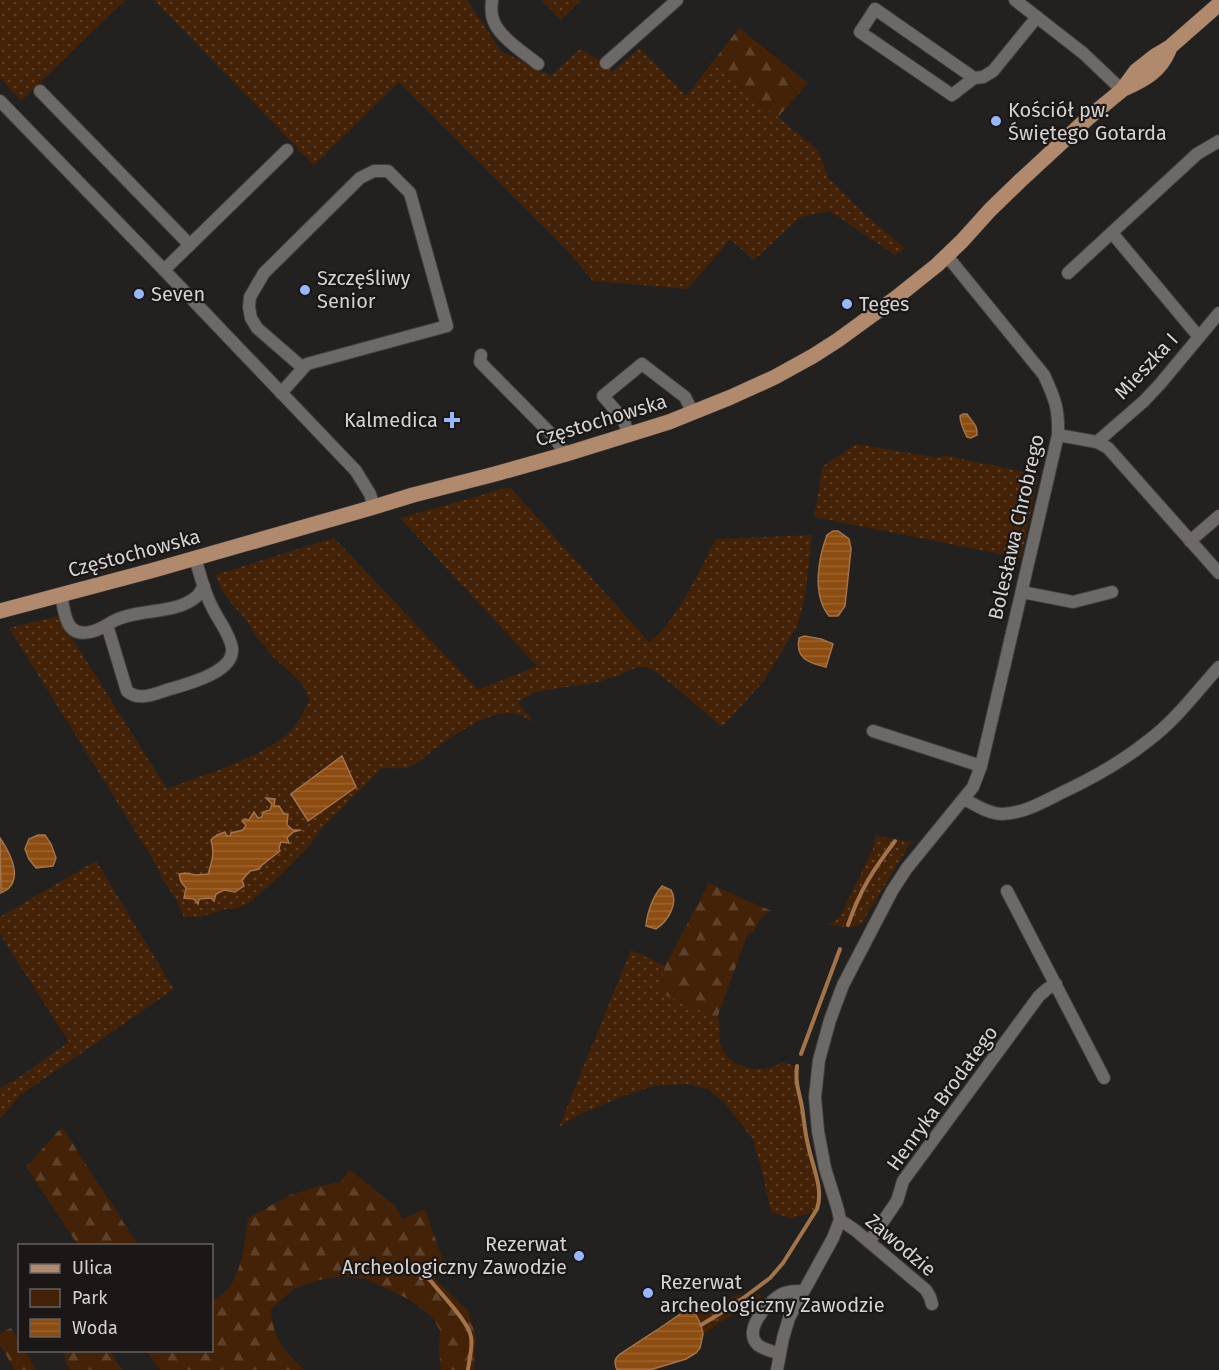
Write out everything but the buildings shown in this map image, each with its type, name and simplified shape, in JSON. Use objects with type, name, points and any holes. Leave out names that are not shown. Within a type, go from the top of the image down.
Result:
[{"type":"main road","name":"Częstochowska","points":[[0,611],[566,454],[693,413],[759,386],[813,356],[926,275],[1016,185],[1122,90],[1136,71],[1170,47],[1219,4]]},
{"type":"street","points":[[492,0],[491,12],[499,30],[538,64]]},
{"type":"street","points":[[606,63],[677,0]]},
{"type":"street","points":[[1015,0],[1083,53],[1122,90]]},
{"type":"street","points":[[974,78],[875,9],[860,32],[952,95],[974,78],[983,77],[993,71],[1037,17]]},
{"type":"street","points":[[40,91],[190,245]]},
{"type":"street","points":[[0,101],[356,471],[375,507]]},
{"type":"street","points":[[1068,273],[1197,154],[1219,141]]},
{"type":"street","points":[[164,270],[287,150]]},
{"type":"street","points":[[281,393],[307,364],[447,326],[410,193],[388,171],[374,171],[360,178],[264,273],[250,297],[251,318],[257,328],[303,368]]},
{"type":"street","points":[[1112,233],[1199,337]]},
{"type":"street","name":"Bolesława Chrobrego","points":[[840,1220],[825,1168],[816,1096],[819,1060],[830,1020],[843,985],[892,891],[973,787],[981,766],[1058,435],[1059,414],[1053,393],[1044,375],[947,256]]},
{"type":"street","name":"Mieszka I","points":[[1097,442],[1144,401],[1219,313]]},
{"type":"street","points":[[481,355],[480,362],[553,436],[566,454]]},
{"type":"street","points":[[629,435],[623,419],[603,396],[642,364],[685,397],[693,413]]},
{"type":"street","points":[[1058,435],[1097,442],[1108,448],[1219,573]]},
{"type":"street","points":[[1190,541],[1219,516]]},
{"type":"street","points":[[107,625],[127,691],[131,695],[147,696],[186,684],[225,666],[231,659],[232,648],[210,604],[195,558]]},
{"type":"street","points":[[61,595],[67,621],[72,629],[90,633],[122,616],[172,608],[186,603],[197,597],[204,585]]},
{"type":"street","points":[[1022,592],[1073,602],[1112,592]]},
{"type":"street","points":[[964,799],[1000,814],[1030,808],[1071,788],[1114,765],[1150,740],[1177,714],[1219,666]]},
{"type":"street","points":[[873,731],[981,766]]},
{"type":"street","points":[[1007,891],[1104,1078]]},
{"type":"street","name":"Henryka Brodatego","points":[[869,1242],[897,1201],[903,1180],[1039,996],[1056,984]]},
{"type":"street","points":[[777,1370],[789,1318],[833,1238],[840,1220]]},
{"type":"street","name":"Zawodzie","points":[[840,1220],[926,1290],[932,1304]]},
{"type":"street","points":[[780,1354],[758,1345],[752,1337],[753,1327],[777,1297],[790,1292],[803,1291]]},
{"type":"green space","points":[[0,0],[125,0],[21,101],[0,78]]},
{"type":"green space","points":[[154,0],[467,0],[501,51],[551,76],[580,49],[601,61],[612,72],[640,48],[686,96],[712,63],[818,150],[829,179],[864,214],[905,248],[895,255],[830,211],[800,217],[754,260],[730,239],[688,289],[593,281],[567,250],[399,82],[314,165]]},
{"type":"green space","points":[[541,0],[581,0],[561,20]]},
{"type":"green space","points":[[739,28],[808,83],[778,117],[712,63]]},
{"type":"green space","points":[[856,444],[939,458],[943,455],[1038,475],[1021,558],[814,517],[823,466]]},
{"type":"green space","points":[[510,487],[649,642],[677,610],[715,539],[812,535],[805,597],[797,626],[764,681],[722,727],[673,685],[653,670],[645,667],[637,667],[598,682],[535,692],[517,702],[534,722],[517,714],[496,715],[462,730],[410,767],[382,768],[323,827],[309,846],[282,874],[248,904],[200,917],[184,917],[157,866],[9,628],[58,616],[167,789],[232,765],[264,750],[293,729],[310,700],[301,682],[273,657],[257,637],[223,592],[215,575],[334,538],[478,690],[537,666],[400,518]]},
{"type":"green space","points":[[876,836],[911,842],[862,923],[849,927],[827,924],[834,922],[841,915],[873,849]]},
{"type":"green space","points":[[96,861],[174,989],[19,1096],[0,1119],[0,1088],[69,1042],[0,934],[0,917]]},
{"type":"green space","points":[[709,883],[772,911],[763,916],[754,932],[748,933],[717,1018],[658,992],[665,966]]},
{"type":"green space","points":[[631,950],[665,966],[659,992],[717,1018],[721,1046],[727,1056],[737,1064],[756,1069],[770,1068],[783,1063],[797,1066],[797,1087],[819,1187],[815,1212],[791,1218],[771,1212],[753,1139],[724,1102],[708,1089],[687,1084],[653,1086],[578,1115],[559,1127]]},
{"type":"green space","points":[[62,1127],[137,1244],[77,1244],[26,1167]]},
{"type":"green space","points":[[350,1170],[394,1205],[403,1219],[425,1209],[446,1269],[434,1278],[468,1311],[476,1337],[474,1370],[441,1370],[440,1330],[432,1317],[410,1300],[366,1279],[345,1276],[323,1279],[295,1288],[271,1309],[277,1336],[304,1370],[160,1370],[148,1352],[213,1352],[213,1300],[230,1286],[238,1270],[248,1218],[290,1195],[340,1182]]},
{"type":"green space","points":[[759,1293],[762,1297],[703,1334],[695,1313],[740,1294],[746,1300]]},
{"type":"green space","points":[[11,1328],[18,1340],[18,1352],[26,1352],[36,1370],[15,1370],[0,1345],[0,1333]]},
{"type":"green space","points":[[65,1352],[111,1352],[122,1370],[70,1370],[65,1361]]},
{"type":"water","points":[[967,414],[977,429],[977,435],[971,438],[967,437],[961,424],[960,416]]},
{"type":"water","points":[[838,531],[849,539],[851,549],[845,606],[838,616],[829,616],[824,607],[820,598],[818,577],[827,535]]},
{"type":"water","points":[[804,636],[833,644],[826,667],[814,664],[801,655],[798,645],[799,638]]},
{"type":"water","points":[[342,756],[356,787],[308,821],[291,794]]},
{"type":"water","points":[[266,798],[275,799],[274,806],[279,806],[284,814],[288,814],[287,825],[293,830],[301,830],[293,832],[287,838],[289,843],[281,842],[280,851],[259,869],[250,871],[242,880],[244,886],[235,892],[224,890],[216,894],[214,901],[211,898],[199,899],[198,904],[194,899],[184,898],[186,888],[179,874],[208,874],[213,853],[211,840],[225,832],[227,836],[230,836],[231,833],[243,830],[246,825],[242,821],[249,820],[254,812],[258,818],[262,817],[263,812],[270,810],[272,804]]},
{"type":"water","points":[[45,835],[51,844],[56,858],[53,866],[36,868],[29,859],[25,849],[29,839]]},
{"type":"water","points":[[0,838],[7,849],[14,869],[13,882],[1,893]]},
{"type":"water","points":[[662,886],[671,890],[674,900],[668,917],[656,929],[646,926],[653,900]]},
{"type":"water","points":[[686,1310],[695,1313],[701,1325],[703,1334],[700,1348],[696,1353],[686,1359],[650,1370],[617,1370],[615,1361],[620,1354]]},
{"type":"waterway","points":[[848,925],[868,881],[895,841]]},
{"type":"waterway","points":[[801,1054],[840,949]]},
{"type":"waterway","points":[[701,1325],[734,1305],[770,1278],[783,1263],[817,1209],[818,1185],[806,1136],[797,1083],[797,1066]]},
{"type":"waterway","points":[[421,1278],[430,1280],[460,1316],[469,1331],[472,1345],[468,1370]]},
{"type":"place","name":"Kościół pw. Świętego Gotarda","points":[[996,121]]},
{"type":"place","name":"Szczęśliwy Senior","points":[[305,290]]},
{"type":"place","name":"Seven","points":[[139,294]]},
{"type":"place","name":"Teges","points":[[847,304]]},
{"type":"place","name":"Kalmedica","points":[[452,420]]},
{"type":"place","name":"Rezerwat Archeologiczny Zawodzie","points":[[579,1256]]},
{"type":"place","name":"Rezerwat archeologiczny Zawodzie","points":[[648,1293]]}]
